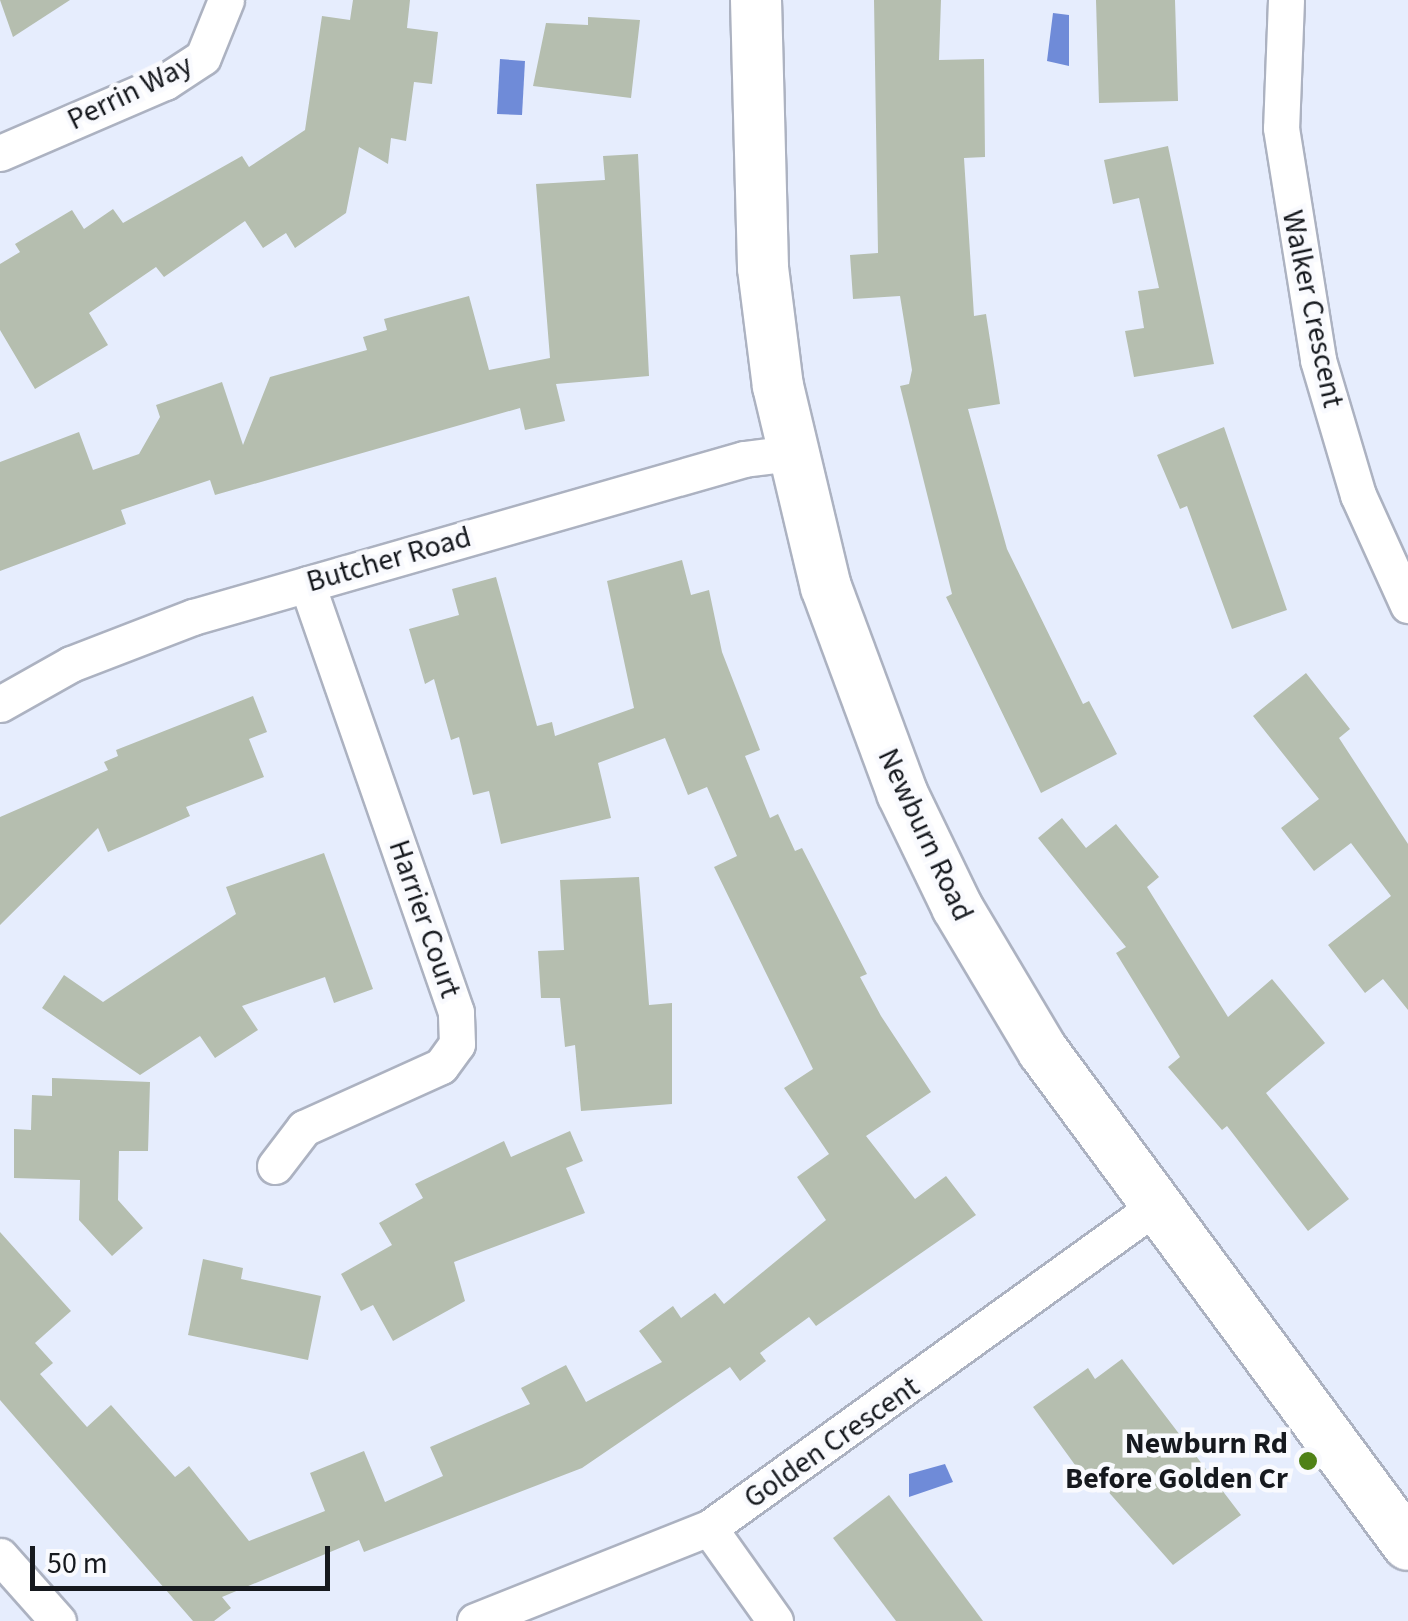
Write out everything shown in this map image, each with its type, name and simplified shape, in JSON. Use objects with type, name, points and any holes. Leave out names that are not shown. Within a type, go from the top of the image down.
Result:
[{"type":"street","name":"Perrin Way","points":[[0,152],[165,82],[203,57],[226,0]]},
{"type":"street","name":"Newburn Road","points":[[756,0],[763,268],[791,452],[848,658],[902,794],[1006,994],[1156,1206],[1408,1545]]},
{"type":"street","name":"Walker Crescent","points":[[1286,0],[1288,200],[1318,360],[1358,494],[1408,605]]},
{"type":"street","name":"Butcher Road","points":[[0,704],[150,631],[744,459],[791,452]]},
{"type":"street","name":"Harrier Court","points":[[275,1166],[304,1128],[441,1066],[457,1044],[456,1012],[308,584]]},
{"type":"street","name":"Golden Crescent","points":[[475,1621],[710,1528],[1156,1206]]},
{"type":"street","points":[[710,1528],[775,1621]]},
{"type":"street","points":[[0,1556],[58,1621]]},
{"type":"water","points":[[1053,13],[1069,15],[1069,66],[1047,61]]},
{"type":"water","points":[[500,59],[525,61],[522,115],[497,114]]},
{"type":"water","points":[[945,1464],[953,1482],[909,1497],[909,1474]]},
{"type":"building","points":[[0,0],[70,0],[13,37]]},
{"type":"building","points":[[353,0],[410,0],[407,28],[438,32],[432,84],[414,82],[406,141],[391,138],[388,164],[359,147],[346,213],[295,248],[286,233],[263,248],[245,221],[164,277],[156,267],[89,313],[108,345],[35,389],[0,330],[0,264],[20,252],[15,244],[72,210],[84,229],[113,209],[123,223],[242,156],[249,167],[305,130],[322,16],[350,20]]},
{"type":"building","points":[[874,0],[941,0],[939,60],[984,59],[985,157],[964,158],[974,316],[986,314],[1000,404],[968,409],[1007,549],[1083,704],[1089,701],[1117,754],[1041,793],[946,597],[952,594],[900,386],[909,384],[912,370],[900,296],[853,299],[850,255],[878,253]]},
{"type":"building","points":[[1096,0],[1175,0],[1178,101],[1099,103]]},
{"type":"building","points":[[588,17],[640,20],[631,98],[533,86],[546,23],[588,25]]},
{"type":"building","points":[[1168,146],[1214,364],[1134,377],[1125,331],[1144,328],[1138,291],[1159,288],[1139,198],[1113,204],[1104,160]]},
{"type":"building","points":[[638,154],[649,376],[556,384],[565,421],[525,430],[520,408],[215,495],[210,480],[121,510],[126,524],[0,571],[0,462],[79,432],[93,470],[139,454],[160,417],[156,405],[222,382],[243,445],[270,377],[367,350],[363,337],[387,330],[384,319],[469,296],[489,370],[550,358],[536,184],[605,180],[603,156]]},
{"type":"building","points":[[1224,427],[1287,610],[1232,629],[1187,506],[1180,509],[1157,455]]},
{"type":"building","points":[[682,560],[691,595],[709,590],[722,652],[760,750],[745,756],[770,818],[778,814],[795,851],[802,848],[867,974],[860,977],[931,1092],[866,1136],[915,1199],[946,1176],[976,1215],[816,1326],[809,1317],[760,1353],[766,1361],[740,1381],[730,1367],[582,1468],[364,1552],[359,1540],[222,1597],[231,1608],[214,1621],[193,1621],[0,1400],[0,1232],[71,1311],[35,1343],[53,1363],[40,1374],[87,1427],[111,1405],[175,1477],[189,1466],[249,1541],[325,1511],[310,1473],[364,1451],[385,1502],[443,1476],[430,1447],[530,1404],[521,1388],[566,1365],[586,1402],[662,1362],[639,1331],[673,1306],[681,1318],[715,1293],[724,1304],[826,1220],[797,1177],[829,1154],[784,1088],[813,1069],[714,867],[737,856],[707,787],[688,795],[665,738],[598,763],[611,818],[501,844],[489,791],[473,795],[459,737],[451,740],[434,679],[425,684],[409,629],[459,615],[452,589],[496,577],[537,726],[552,722],[555,736],[634,708],[607,581]]},
{"type":"building","points":[[1306,673],[1350,729],[1339,738],[1408,844],[1408,1010],[1383,979],[1365,993],[1328,945],[1391,896],[1351,843],[1314,871],[1281,828],[1319,799],[1253,716]]},
{"type":"building","points":[[253,696],[267,732],[249,739],[264,777],[186,807],[190,816],[108,852],[98,828],[0,925],[0,817],[108,770],[104,762],[118,756],[116,750]]},
{"type":"building","points":[[1062,818],[1086,848],[1116,824],[1159,877],[1147,887],[1228,1017],[1272,979],[1325,1043],[1266,1093],[1349,1199],[1308,1231],[1227,1126],[1222,1130],[1168,1067],[1180,1057],[1116,953],[1126,947],[1038,838]]},
{"type":"building","points":[[324,853],[373,989],[334,1003],[325,977],[242,1006],[258,1030],[215,1058],[200,1036],[140,1075],[42,1008],[64,975],[103,1002],[236,914],[226,887]]},
{"type":"building","points":[[639,877],[649,1005],[672,1003],[672,1104],[581,1111],[575,1045],[565,1047],[560,998],[541,998],[538,951],[564,950],[560,880]]},
{"type":"building","points":[[52,1078],[150,1082],[148,1151],[119,1151],[118,1200],[143,1228],[112,1256],[79,1220],[80,1180],[14,1178],[14,1129],[31,1130],[32,1095],[52,1096]]},
{"type":"building","points":[[570,1131],[583,1161],[566,1168],[585,1213],[454,1262],[465,1301],[393,1341],[373,1305],[361,1311],[341,1274],[392,1245],[379,1223],[423,1198],[415,1184],[504,1141],[511,1157]]},
{"type":"building","points":[[203,1259],[243,1268],[241,1279],[321,1296],[308,1360],[188,1335]]},
{"type":"building","points":[[1122,1359],[1241,1515],[1173,1565],[1090,1471],[1083,1476],[1033,1407],[1088,1368],[1095,1379]]},
{"type":"building","points":[[889,1495],[983,1621],[896,1621],[833,1538]]},
{"type":"place","name":"Newburn Rd Before Golden Cr","points":[[1308,1461]]}]
